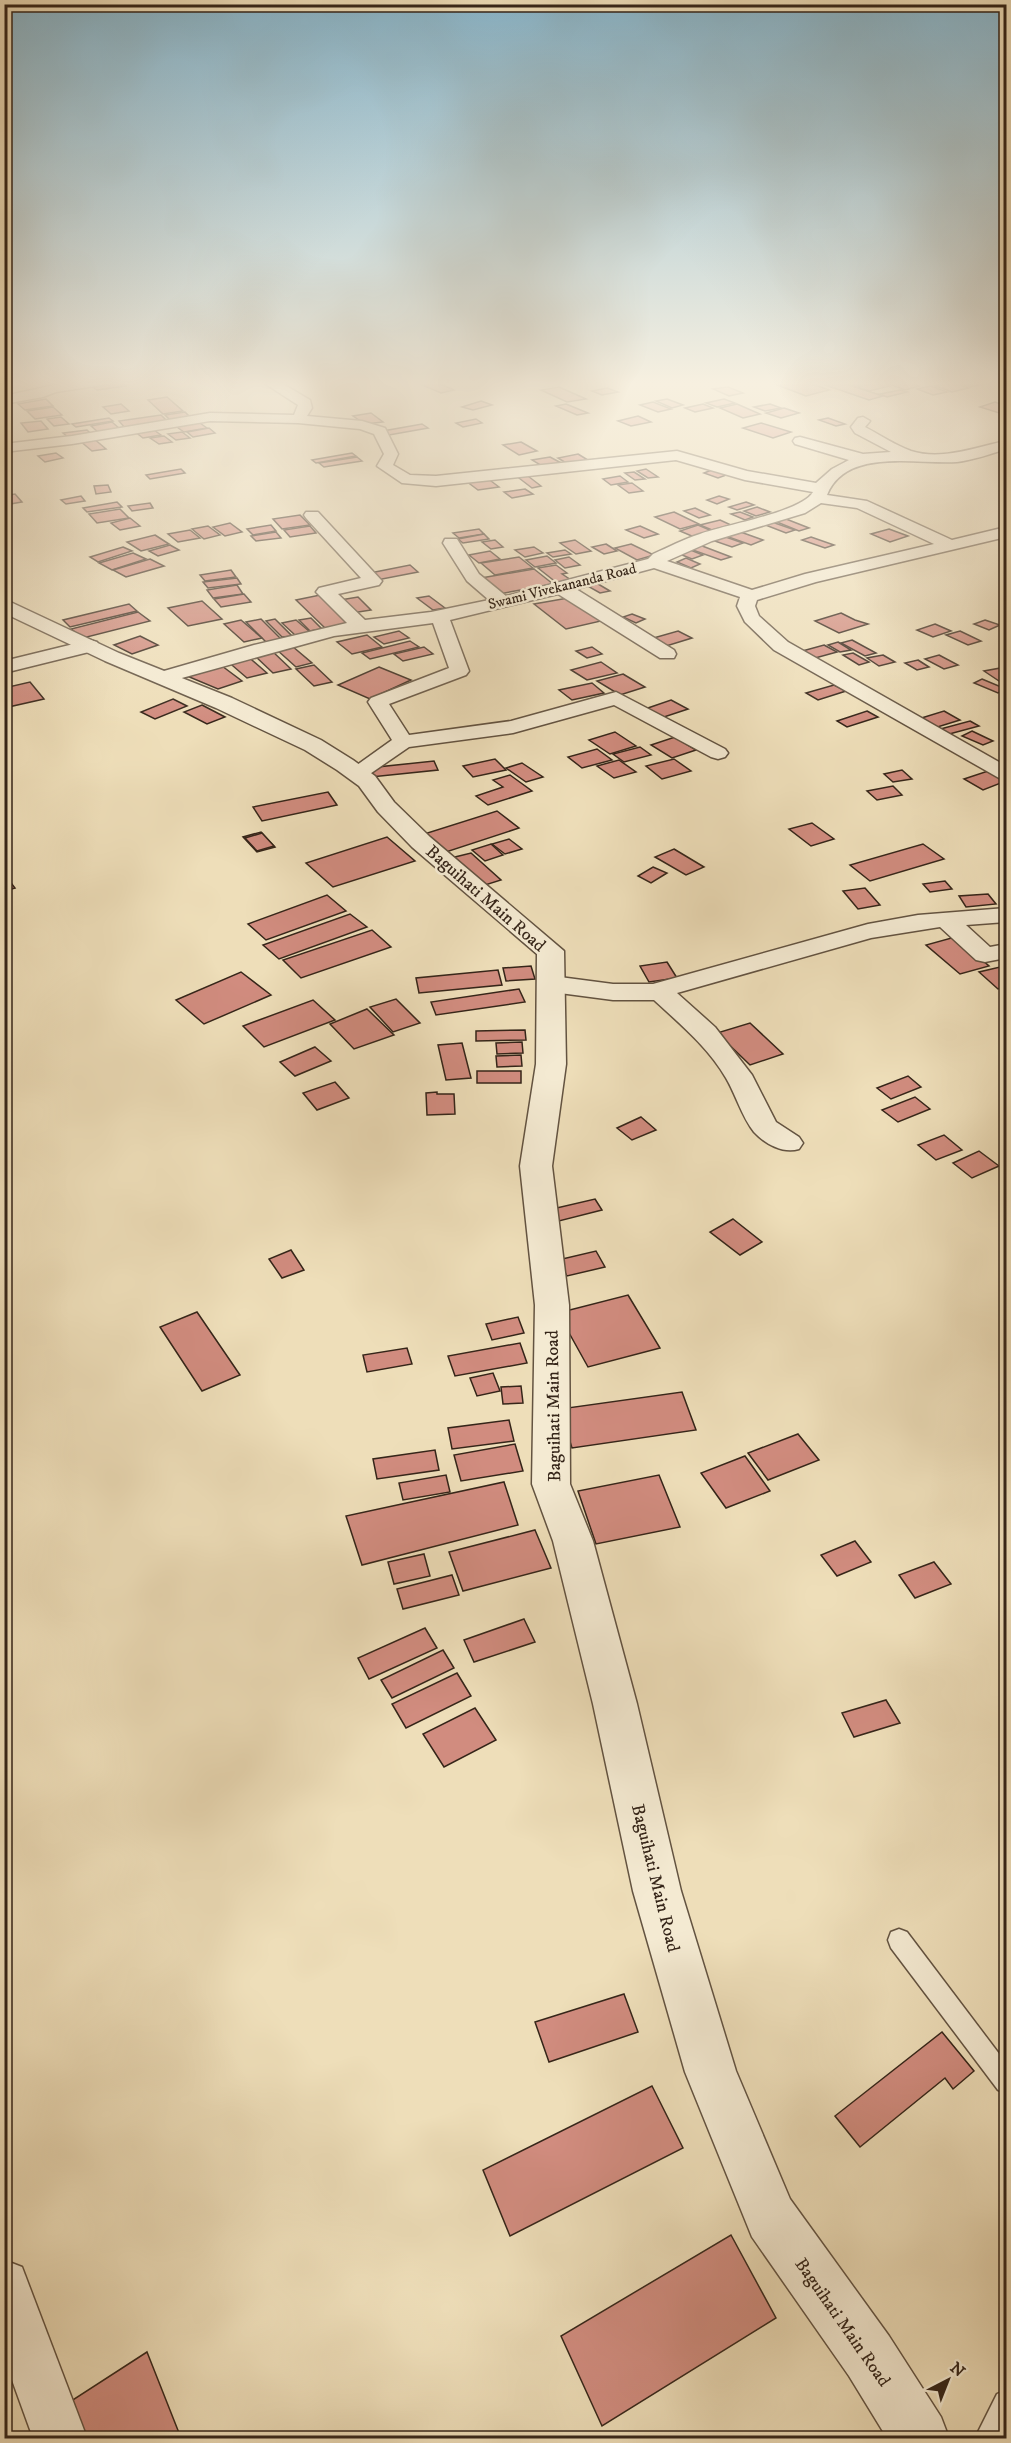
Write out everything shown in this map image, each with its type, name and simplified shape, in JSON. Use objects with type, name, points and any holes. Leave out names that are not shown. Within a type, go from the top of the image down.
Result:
[{"type":"street","name":"Swami Vivekananda Road","points":[[164,676],[265,647],[361,626],[440,616],[561,588],[654,563],[659,558],[706,537],[799,510],[818,495]]},
{"type":"street","points":[[827,495],[861,504],[952,546]]},
{"type":"street","points":[[312,515],[373,581],[325,592],[361,626]]},
{"type":"street","points":[[654,563],[675,568],[750,595],[762,594],[811,578],[1006,532]]},
{"type":"street","points":[[451,543],[473,577],[502,602]]},
{"type":"street","points":[[561,588],[667,654]]},
{"type":"street","points":[[750,595],[746,606],[752,618],[781,645],[1006,774]]},
{"type":"street","name":"Baguihati Main Road","points":[[4,605],[90,646],[164,676],[313,745],[368,781],[386,807],[421,842],[550,951],[551,1064],[536,1166],[552,1305],[551,1484],[573,1541],[615,1704],[657,1891],[711,2072],[771,2218],[869,2356],[920,2439]]},
{"type":"street","points":[[403,742],[378,702],[459,671],[440,616]]},
{"type":"street","points":[[4,667],[90,646]]},
{"type":"street","points":[[357,774],[403,742],[513,727],[616,698],[718,753]]},
{"type":"street","points":[[552,984],[613,992],[659,991],[868,932],[918,922],[1006,915]]},
{"type":"street","points":[[946,920],[985,955],[1006,951]]},
{"type":"street","points":[[659,991],[706,1034],[738,1075],[765,1127],[789,1143]]},
{"type":"street","points":[[4,2285],[60,2439]]},
{"type":"lane","points":[[899,1940],[1006,2082]]},
{"type":"lane","points":[[988,2439],[1006,2403]]},
{"type":"building","points":[[16,495],[22,502],[4,505],[4,496]]},
{"type":"building","points":[[508,495],[528,495],[512,498]]},
{"type":"building","points":[[81,496],[85,501],[66,504],[61,500]]},
{"type":"building","points":[[719,496],[729,499],[717,504],[707,500]]},
{"type":"building","points":[[117,502],[122,507],[87,512],[83,508]]},
{"type":"building","points":[[746,502],[754,505],[737,510],[729,507]]},
{"type":"building","points":[[150,503],[153,508],[132,511],[128,506]]},
{"type":"building","points":[[757,507],[770,512],[756,516],[744,511]]},
{"type":"building","points":[[695,508],[710,515],[699,518],[684,511]]},
{"type":"building","points":[[120,509],[129,518],[97,523],[89,514]]},
{"type":"building","points":[[674,512],[699,524],[680,529],[655,517]]},
{"type":"building","points":[[740,512],[753,517],[745,520],[731,514]]},
{"type":"building","points":[[300,515],[310,525],[282,529],[273,519]]},
{"type":"building","points":[[781,517],[809,528],[799,531],[772,520]]},
{"type":"building","points":[[130,518],[140,526],[120,530],[111,523]]},
{"type":"building","points":[[720,520],[731,525],[712,530],[700,525]]},
{"type":"building","points":[[772,522],[795,530],[786,533],[763,524]]},
{"type":"building","points":[[230,523],[242,532],[225,536],[213,527]]},
{"type":"building","points":[[271,525],[276,531],[253,535],[247,529]]},
{"type":"building","points":[[698,525],[712,531],[694,537],[680,531]]},
{"type":"building","points":[[208,526],[220,535],[204,539],[192,529]]},
{"type":"building","points":[[310,526],[316,533],[290,537],[284,530]]},
{"type":"building","points":[[640,526],[658,534],[644,538],[626,530]]},
{"type":"building","points":[[479,529],[484,534],[459,538],[453,533]]},
{"type":"building","points":[[889,529],[908,536],[890,542],[871,534]]},
{"type":"building","points":[[190,530],[200,538],[178,542],[168,534]]},
{"type":"building","points":[[735,530],[763,540],[751,545],[723,535]]},
{"type":"building","points":[[276,532],[281,538],[256,541],[251,536]]},
{"type":"building","points":[[484,534],[489,539],[463,543],[458,539]]},
{"type":"building","points":[[155,535],[169,544],[141,551],[127,542]]},
{"type":"building","points":[[720,535],[743,543],[732,547],[709,539]]},
{"type":"building","points":[[811,537],[834,545],[825,548],[802,540]]},
{"type":"building","points":[[495,540],[503,547],[491,549],[482,542]]},
{"type":"building","points":[[575,540],[591,551],[576,554],[560,543]]},
{"type":"building","points":[[606,544],[617,551],[604,554],[592,547]]},
{"type":"building","points":[[631,544],[654,555],[637,560],[615,548]]},
{"type":"building","points":[[697,544],[731,557],[721,560],[687,548]]},
{"type":"building","points":[[170,545],[179,550],[158,556],[149,551]]},
{"type":"building","points":[[123,547],[132,551],[98,562],[90,557]]},
{"type":"building","points":[[534,547],[543,553],[525,557],[515,550]]},
{"type":"building","points":[[688,549],[703,555],[692,559],[677,553]]},
{"type":"building","points":[[565,550],[571,554],[553,557],[547,553]]},
{"type":"building","points":[[490,551],[500,559],[479,563],[469,555]]},
{"type":"building","points":[[133,553],[146,559],[112,570],[99,563]]},
{"type":"building","points":[[547,556],[556,563],[535,567],[526,560]]},
{"type":"building","points":[[519,557],[533,568],[495,575],[481,563]]},
{"type":"building","points":[[569,557],[580,565],[565,568],[555,560]]},
{"type":"building","points":[[686,558],[700,564],[691,568],[677,562]]},
{"type":"building","points":[[150,559],[164,566],[126,577],[113,570]]},
{"type":"building","points":[[410,565],[418,572],[377,580],[370,573]]},
{"type":"building","points":[[556,565],[567,573],[562,574],[571,580],[557,583],[538,568]]},
{"type":"building","points":[[534,569],[553,584],[499,594],[481,578]]},
{"type":"building","points":[[231,570],[236,577],[205,581],[200,575]]},
{"type":"building","points":[[237,578],[241,584],[208,588],[203,582]]},
{"type":"building","points":[[593,581],[610,591],[600,593],[584,584]]},
{"type":"building","points":[[237,585],[243,594],[213,598],[207,590]]},
{"type":"building","points":[[244,594],[251,602],[221,607],[214,599]]},
{"type":"building","points":[[320,595],[350,623],[325,628],[296,600]]},
{"type":"building","points":[[429,596],[445,608],[433,610],[417,598]]},
{"type":"building","points":[[358,597],[371,610],[352,613],[340,600]]},
{"type":"building","points":[[568,598],[601,621],[566,629],[534,604]]},
{"type":"building","points":[[202,601],[222,619],[188,626],[168,608]]},
{"type":"building","points":[[129,604],[137,611],[70,627],[63,620]]},
{"type":"building","points":[[138,612],[150,621],[83,638],[71,629]]},
{"type":"building","points":[[841,613],[868,624],[839,633],[815,621]]},
{"type":"building","points":[[632,614],[645,619],[636,623],[623,617]]},
{"type":"building","points":[[311,618],[322,629],[310,631],[299,620]]},
{"type":"building","points":[[261,619],[281,639],[266,642],[246,622]]},
{"type":"building","points":[[275,619],[292,636],[282,637],[266,621]]},
{"type":"building","points":[[241,620],[262,638],[244,642],[224,624]]},
{"type":"building","points":[[296,620],[310,632],[295,635],[282,623]]},
{"type":"building","points":[[985,620],[1000,625],[989,630],[974,624]]},
{"type":"building","points":[[935,624],[951,631],[933,637],[917,630]]},
{"type":"building","points":[[399,631],[409,638],[384,644],[374,637]]},
{"type":"building","points":[[678,631],[692,638],[663,647],[650,639]]},
{"type":"building","points":[[960,631],[981,641],[968,645],[946,635]]},
{"type":"building","points":[[367,635],[382,647],[352,654],[337,642]]},
{"type":"building","points":[[140,636],[158,645],[132,654],[114,645]]},
{"type":"building","points":[[852,640],[876,653],[865,656],[841,643]]},
{"type":"building","points":[[410,641],[419,647],[370,659],[362,653]]},
{"type":"building","points":[[838,642],[851,650],[840,652],[828,645]]},
{"type":"building","points":[[824,645],[837,652],[808,660],[795,653]]},
{"type":"building","points":[[292,646],[312,663],[296,667],[276,649]]},
{"type":"building","points":[[424,647],[433,654],[403,661],[394,654]]},
{"type":"building","points":[[592,647],[602,654],[587,658],[576,651]]},
{"type":"building","points":[[271,650],[291,669],[273,673],[253,654]]},
{"type":"building","points":[[853,653],[869,662],[859,665],[843,655]]},
{"type":"building","points":[[246,655],[267,673],[247,678],[226,660]]},
{"type":"building","points":[[883,655],[895,662],[879,666],[867,658]]},
{"type":"building","points":[[939,655],[958,665],[944,669],[925,659]]},
{"type":"building","points":[[918,660],[929,667],[917,670],[905,663]]},
{"type":"building","points":[[601,662],[617,673],[587,680],[571,670]]},
{"type":"building","points":[[218,663],[242,681],[218,689],[187,676]]},
{"type":"building","points":[[314,665],[332,682],[314,686],[296,669]]},
{"type":"building","points":[[379,667],[411,680],[370,699],[338,685]]},
{"type":"building","points":[[1006,667],[1005,685],[984,671]]},
{"type":"building","points":[[623,674],[645,687],[620,695],[597,681]]},
{"type":"building","points":[[982,679],[1006,689],[998,693],[974,683]]},
{"type":"building","points":[[30,682],[44,699],[4,708],[4,688]]},
{"type":"building","points":[[592,683],[604,693],[572,700],[559,690]]},
{"type":"building","points":[[834,685],[846,691],[818,700],[806,693]]},
{"type":"building","points":[[173,699],[187,706],[155,719],[141,712]]},
{"type":"building","points":[[671,700],[688,709],[661,718],[645,709]]},
{"type":"building","points":[[202,705],[225,717],[207,724],[184,712]]},
{"type":"building","points":[[867,711],[878,717],[847,727],[837,721]]},
{"type":"building","points":[[944,711],[960,720],[931,729],[915,720]]},
{"type":"building","points":[[970,721],[979,726],[942,736],[933,731]]},
{"type":"building","points":[[972,731],[993,741],[983,745],[962,736]]},
{"type":"building","points":[[615,732],[636,746],[610,754],[589,740]]},
{"type":"building","points":[[675,737],[696,750],[672,758],[651,745]]},
{"type":"building","points":[[640,747],[651,755],[624,762],[613,754]]},
{"type":"building","points":[[597,749],[612,760],[582,768],[568,757]]},
{"type":"building","points":[[495,759],[506,770],[473,777],[463,766]]},
{"type":"building","points":[[674,759],[691,771],[662,779],[646,766]]},
{"type":"building","points":[[619,760],[636,772],[614,778],[597,766]]},
{"type":"building","points":[[434,761],[438,770],[371,777],[368,768]]},
{"type":"building","points":[[522,763],[543,777],[526,782],[506,768]]},
{"type":"building","points":[[902,770],[912,779],[893,782],[884,774]]},
{"type":"building","points":[[988,771],[1006,781],[983,790],[964,779]]},
{"type":"building","points":[[510,775],[532,791],[488,805],[476,796],[503,787],[493,780]]},
{"type":"building","points":[[893,786],[902,795],[877,800],[867,791]]},
{"type":"building","points":[[328,792],[337,805],[262,821],[253,807]]},
{"type":"building","points":[[497,811],[519,828],[443,853],[421,835]]},
{"type":"building","points":[[812,823],[834,839],[811,846],[789,829]]},
{"type":"building","points":[[261,832],[275,847],[257,852],[243,837]]},
{"type":"building","points":[[262,833],[274,846],[257,851],[245,838]]},
{"type":"building","points":[[387,837],[415,861],[333,887],[306,863]]},
{"type":"building","points":[[509,839],[522,849],[505,854],[492,844]]},
{"type":"building","points":[[491,844],[503,855],[485,861],[472,850]]},
{"type":"building","points":[[923,844],[944,859],[870,881],[850,865]]},
{"type":"building","points":[[674,849],[704,867],[686,875],[655,857]]},
{"type":"building","points":[[471,853],[501,880],[482,886],[451,858]]},
{"type":"building","points":[[653,867],[667,873],[651,883],[638,876]]},
{"type":"building","points":[[5,875],[15,888],[4,891]]},
{"type":"building","points":[[945,881],[952,889],[930,892],[923,884]]},
{"type":"building","points":[[865,888],[880,905],[858,909],[843,891]]},
{"type":"building","points":[[988,894],[996,904],[966,907],[959,896]]},
{"type":"building","points":[[327,895],[346,911],[266,940],[248,924]]},
{"type":"building","points":[[350,914],[367,927],[279,959],[263,945]]},
{"type":"building","points":[[372,930],[391,947],[301,978],[283,960]]},
{"type":"building","points":[[955,937],[989,966],[960,974],[926,945]]},
{"type":"building","points":[[667,962],[677,978],[649,982],[640,966]]},
{"type":"building","points":[[531,966],[535,979],[506,981],[503,968]]},
{"type":"building","points":[[1000,967],[1006,974],[1006,987],[998,989],[979,972]]},
{"type":"building","points":[[498,970],[502,985],[419,993],[416,978]]},
{"type":"building","points":[[241,972],[271,995],[204,1024],[176,1000]]},
{"type":"building","points":[[519,989],[525,1002],[436,1015],[431,1002]]},
{"type":"building","points":[[396,999],[420,1023],[393,1032],[370,1007]]},
{"type":"building","points":[[313,1000],[335,1020],[264,1047],[243,1026]]},
{"type":"building","points":[[367,1009],[394,1035],[354,1049],[330,1024]]},
{"type":"building","points":[[750,1023],[783,1054],[750,1065],[717,1033]]},
{"type":"building","points":[[525,1030],[526,1040],[476,1041],[476,1031]]},
{"type":"building","points":[[522,1042],[523,1053],[497,1054],[496,1043]]},
{"type":"building","points":[[462,1043],[471,1078],[446,1080],[438,1045]]},
{"type":"building","points":[[315,1047],[331,1061],[295,1076],[280,1062]]},
{"type":"building","points":[[521,1055],[522,1066],[497,1067],[496,1056]]},
{"type":"building","points":[[477,1071],[521,1071],[521,1083],[477,1083]]},
{"type":"building","points":[[908,1076],[921,1087],[891,1099],[877,1088]]},
{"type":"building","points":[[335,1082],[349,1098],[317,1110],[303,1093]]},
{"type":"building","points":[[437,1092],[437,1094],[454,1094],[455,1114],[427,1115],[426,1093]]},
{"type":"building","points":[[915,1097],[930,1109],[898,1122],[882,1110]]},
{"type":"building","points":[[641,1117],[656,1130],[632,1140],[617,1128]]},
{"type":"building","points":[[944,1135],[962,1150],[936,1160],[918,1145]]},
{"type":"building","points":[[979,1151],[999,1166],[972,1178],[953,1163]]},
{"type":"building","points":[[595,1199],[602,1210],[555,1222],[548,1210]]},
{"type":"building","points":[[733,1219],[762,1242],[740,1255],[710,1232]]},
{"type":"building","points":[[291,1250],[304,1270],[282,1278],[269,1259]]},
{"type":"building","points":[[596,1251],[605,1267],[567,1276],[558,1260]]},
{"type":"building","points":[[628,1295],[660,1348],[588,1367],[558,1313]]},
{"type":"building","points":[[197,1312],[240,1375],[202,1391],[160,1327]]},
{"type":"building","points":[[518,1317],[524,1333],[492,1340],[486,1324]]},
{"type":"building","points":[[520,1343],[527,1363],[455,1376],[448,1356]]},
{"type":"building","points":[[407,1348],[412,1364],[367,1372],[363,1355]]},
{"type":"building","points":[[493,1373],[500,1391],[477,1396],[470,1378]]},
{"type":"building","points":[[521,1386],[523,1403],[503,1404],[501,1387]]},
{"type":"building","points":[[682,1392],[696,1430],[572,1448],[560,1409]]},
{"type":"building","points":[[509,1420],[514,1441],[452,1449],[448,1428]]},
{"type":"building","points":[[798,1434],[819,1460],[768,1480],[748,1453]]},
{"type":"building","points":[[515,1444],[523,1471],[461,1481],[454,1455]]},
{"type":"building","points":[[435,1450],[439,1470],[377,1479],[373,1459]]},
{"type":"building","points":[[745,1456],[770,1491],[726,1508],[701,1473]]},
{"type":"building","points":[[446,1475],[450,1492],[403,1500],[399,1483]]},
{"type":"building","points":[[659,1475],[680,1527],[596,1544],[578,1491]]},
{"type":"building","points":[[504,1482],[518,1525],[362,1565],[346,1516]]},
{"type":"building","points":[[535,1530],[551,1568],[463,1591],[449,1552]]},
{"type":"building","points":[[855,1541],[871,1562],[837,1576],[821,1555]]},
{"type":"building","points":[[424,1554],[430,1576],[394,1584],[388,1562]]},
{"type":"building","points":[[934,1562],[951,1584],[915,1598],[899,1575]]},
{"type":"building","points":[[452,1575],[459,1595],[403,1609],[397,1589]]},
{"type":"building","points":[[524,1619],[535,1642],[474,1662],[464,1640]]},
{"type":"building","points":[[425,1628],[437,1648],[369,1679],[358,1658]]},
{"type":"building","points":[[443,1650],[454,1668],[392,1698],[381,1680]]},
{"type":"building","points":[[457,1673],[471,1696],[406,1728],[392,1704]]},
{"type":"building","points":[[886,1700],[900,1723],[854,1737],[842,1713]]},
{"type":"building","points":[[475,1708],[496,1740],[444,1767],[423,1734]]},
{"type":"building","points":[[624,1994],[638,2032],[549,2062],[535,2022]]},
{"type":"building","points":[[942,2032],[974,2071],[953,2089],[945,2078],[860,2147],[835,2116]]},
{"type":"building","points":[[652,2086],[683,2148],[510,2236],[483,2170]]},
{"type":"building","points":[[731,2235],[776,2318],[602,2426],[561,2336]]},
{"type":"building","points":[[147,2352],[181,2438],[81,2438],[68,2403]]}]
